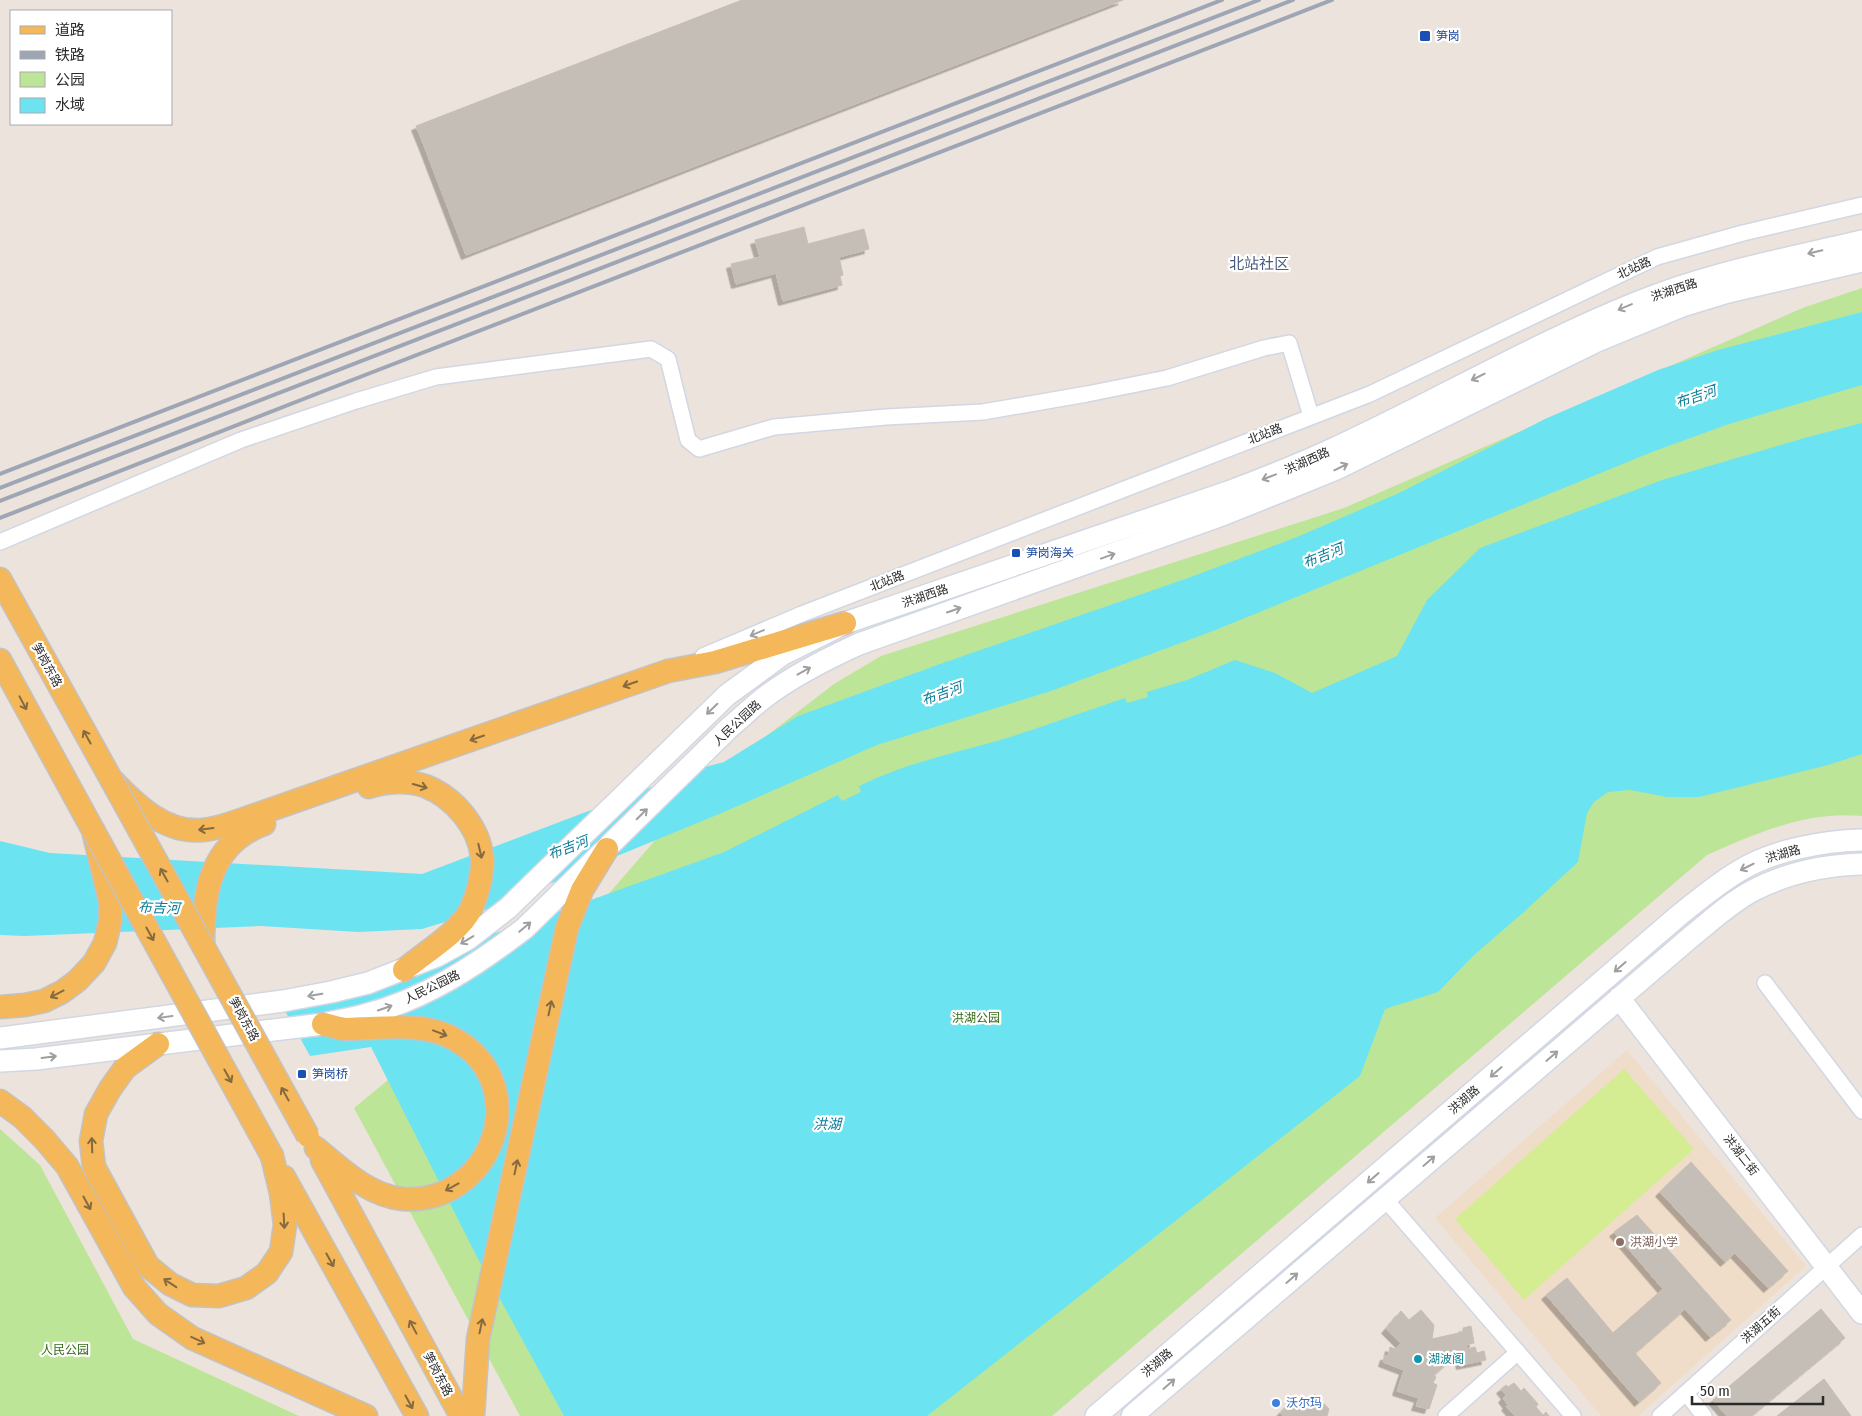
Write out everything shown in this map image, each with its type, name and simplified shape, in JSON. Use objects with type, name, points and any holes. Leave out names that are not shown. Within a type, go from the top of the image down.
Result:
[{"type":"main road","name":"洪湖西路","points":[[749,677],[783,654],[845,623],[1282,472],[1591,322],[1637,302],[1725,273],[1862,241]]},
{"type":"main road","name":"洪湖西路","points":[[764,698],[793,678],[825,660],[860,644],[1222,515],[1336,469],[1551,363],[1643,321],[1682,306],[1728,292],[1862,261]]},
{"type":"main road","name":"笋岗东路","points":[[0,579],[312,1142],[461,1416]]},
{"type":"main road","points":[[203,945],[203,917],[208,888],[218,860],[241,835],[257,826],[321,798],[668,671],[715,662],[845,623]]},
{"type":"main road","points":[[0,660],[92,830],[417,1416]]},
{"type":"main road","name":"人民公园路","points":[[0,1038],[283,1001],[331,992],[368,983],[437,956],[468,939],[508,908],[727,695],[749,677]]},
{"type":"main road","name":"人民公园路","points":[[0,1061],[322,1024],[366,1015],[407,1000],[455,977],[526,928],[730,728],[764,698]]},
{"type":"main road","points":[[111,779],[134,803],[154,816],[176,827],[188,830],[220,827],[321,798],[387,782],[408,782],[425,786],[446,798],[458,808],[469,822],[482,856],[482,872],[470,911],[458,926],[404,970]]},
{"type":"main road","points":[[0,1007],[26,1005],[44,1001],[62,992],[77,981],[94,963],[106,943],[110,922],[110,900],[92,830]]},
{"type":"main road","name":"洪湖路","points":[[1096,1416],[1715,886],[1741,870],[1771,856],[1835,841],[1862,840]]},
{"type":"main road","points":[[474,1416],[478,1339],[567,928],[582,890],[607,849]]},
{"type":"main road","name":"洪湖路","points":[[1132,1416],[1729,906],[1753,890],[1786,877],[1838,865],[1862,864]]},
{"type":"main road","name":"洪湖二街","points":[[1619,998],[1862,1313]]},
{"type":"main road","points":[[312,1142],[344,1171],[367,1187],[403,1199],[423,1198],[442,1192],[468,1176],[481,1163],[491,1147],[497,1126],[498,1103],[492,1079],[478,1058],[457,1040],[436,1031],[414,1027],[346,1029],[322,1024]]},
{"type":"main road","points":[[158,1044],[125,1068],[110,1088],[96,1114],[91,1141],[94,1167],[148,1266],[170,1284],[192,1295],[219,1296],[228,1294],[246,1288],[267,1273],[281,1252],[285,1225],[281,1193],[272,1156]]},
{"type":"main road","points":[[0,1101],[22,1116],[66,1166],[134,1288],[158,1314],[192,1338],[366,1416]]},
{"type":"street","name":"北站路","points":[[668,671],[802,614],[1370,394],[1658,257],[1743,233],[1862,205]]},
{"type":"street","points":[[0,542],[241,440],[382,393],[436,377],[651,349],[668,359],[688,440],[699,449],[774,427],[886,417],[982,412],[1087,394],[1167,378],[1264,348],[1289,343],[1311,416]]},
{"type":"street","points":[[1765,983],[1862,1111]]},
{"type":"street","points":[[1385,1199],[1573,1416]]},
{"type":"street","name":"洪湖五街","points":[[1660,1416],[1862,1235]]},
{"type":"street","points":[[1446,1416],[1518,1352]]},
{"type":"street","points":[[1686,1393],[1704,1416]]},
{"type":"shaded area","name":"洪湖小学","points":[[1627,1050],[1806,1266],[1638,1416],[1601,1416],[1435,1218]]},
{"type":"green space","name":"洪湖","points":[[1862,288],[1862,816],[1841,815],[1821,817],[1782,825],[1707,855],[1052,1416],[520,1416],[354,1108],[592,913],[664,830],[748,750],[834,684],[881,656],[1344,508],[1805,307]]},
{"type":"green space","points":[[1624,1069],[1694,1149],[1524,1300],[1455,1219]]},
{"type":"green space","name":"人民公园","points":[[0,1129],[40,1165],[133,1339],[299,1416],[0,1416]]},
{"type":"water","name":"布吉河","points":[[1862,312],[1862,385],[1726,425],[1652,452],[1213,631],[1051,691],[877,745],[724,812],[491,908],[422,929],[358,932],[261,926],[25,936],[0,935],[0,841],[50,853],[422,874],[705,767],[724,762],[798,716],[940,664],[1188,578],[1297,537],[1399,493],[1545,419],[1658,370],[1718,350]]},
{"type":"water","name":"洪湖","points":[[1862,423],[1862,754],[1828,765],[1699,797],[1667,797],[1630,790],[1608,792],[1594,802],[1587,813],[1578,862],[1473,956],[1438,992],[1385,1009],[1360,1076],[927,1416],[564,1416],[476,1255],[371,1047],[310,1056],[284,1009],[361,979],[563,910],[724,852],[838,795],[842,801],[861,792],[859,786],[876,778],[927,760],[1013,736],[1125,698],[1127,703],[1148,697],[1147,692],[1187,680],[1235,660],[1275,673],[1312,693],[1397,656],[1427,600],[1480,548],[1662,480]]},
{"type":"building","points":[[742,0],[791,0],[423,143],[416,126]]},
{"type":"building","points":[[791,0],[1123,0],[466,255],[423,143]]},
{"type":"building","points":[[804,227],[808,244],[864,229],[869,249],[839,257],[843,275],[840,276],[842,285],[783,301],[776,273],[736,284],[731,264],[760,257],[755,240]]},
{"type":"building","points":[[1691,1162],[1788,1271],[1768,1288],[1735,1253],[1725,1262],[1660,1192]]},
{"type":"building","points":[[1637,1215],[1731,1320],[1710,1337],[1685,1309],[1635,1353],[1661,1383],[1639,1402],[1546,1295],[1567,1278],[1613,1333],[1663,1289],[1614,1232]]},
{"type":"building","points":[[1821,1309],[1845,1338],[1751,1416],[1727,1416],[1713,1400]]},
{"type":"building","name":"湖波阁","points":[[1421,1310],[1434,1325],[1432,1339],[1463,1332],[1463,1328],[1471,1326],[1474,1343],[1466,1345],[1466,1349],[1475,1347],[1477,1353],[1484,1351],[1486,1360],[1461,1365],[1459,1357],[1452,1359],[1434,1375],[1436,1377],[1433,1383],[1437,1385],[1429,1409],[1416,1406],[1419,1398],[1397,1391],[1404,1370],[1383,1362],[1385,1356],[1388,1356],[1390,1347],[1395,1349],[1401,1344],[1386,1329],[1401,1311],[1409,1320]]},
{"type":"building","points":[[1824,1379],[1851,1416],[1777,1416]]},
{"type":"building","points":[[1514,1383],[1521,1391],[1524,1388],[1538,1404],[1536,1407],[1543,1415],[1546,1412],[1549,1416],[1515,1416],[1506,1406],[1508,1405],[1503,1398],[1506,1395],[1501,1389],[1506,1385],[1508,1387]]},
{"type":"building","points":[[1824,1385],[1848,1416],[1810,1416],[1800,1403]]},
{"type":"building","points":[[1315,1394],[1329,1409],[1327,1416],[1283,1416],[1280,1413],[1296,1396],[1304,1404]]},
{"type":"building","points":[[1800,1403],[1810,1416],[1783,1416]]},
{"type":"railway","points":[[0,474],[1222,0]]},
{"type":"railway","points":[[0,488],[1259,0]]},
{"type":"railway","points":[[0,501],[1293,0]]},
{"type":"railway","points":[[0,518],[1332,0]]},
{"type":"place","name":"笋岗","points":[[1425,36]]},
{"type":"place","name":"笋岗海关","points":[[1016,553]]},
{"type":"place","name":"笋岗桥","points":[[302,1074]]},
{"type":"place","name":"洪湖小学","points":[[1620,1242]]},
{"type":"place","name":"湖波阁","points":[[1418,1359]]},
{"type":"place","name":"沃尔玛","points":[[1276,1403]]},
{"type":"district","name":"北站社区","points":[[1259,264]]},
{"type":"park label","name":"洪湖公园","points":[[976,1018]]}]
